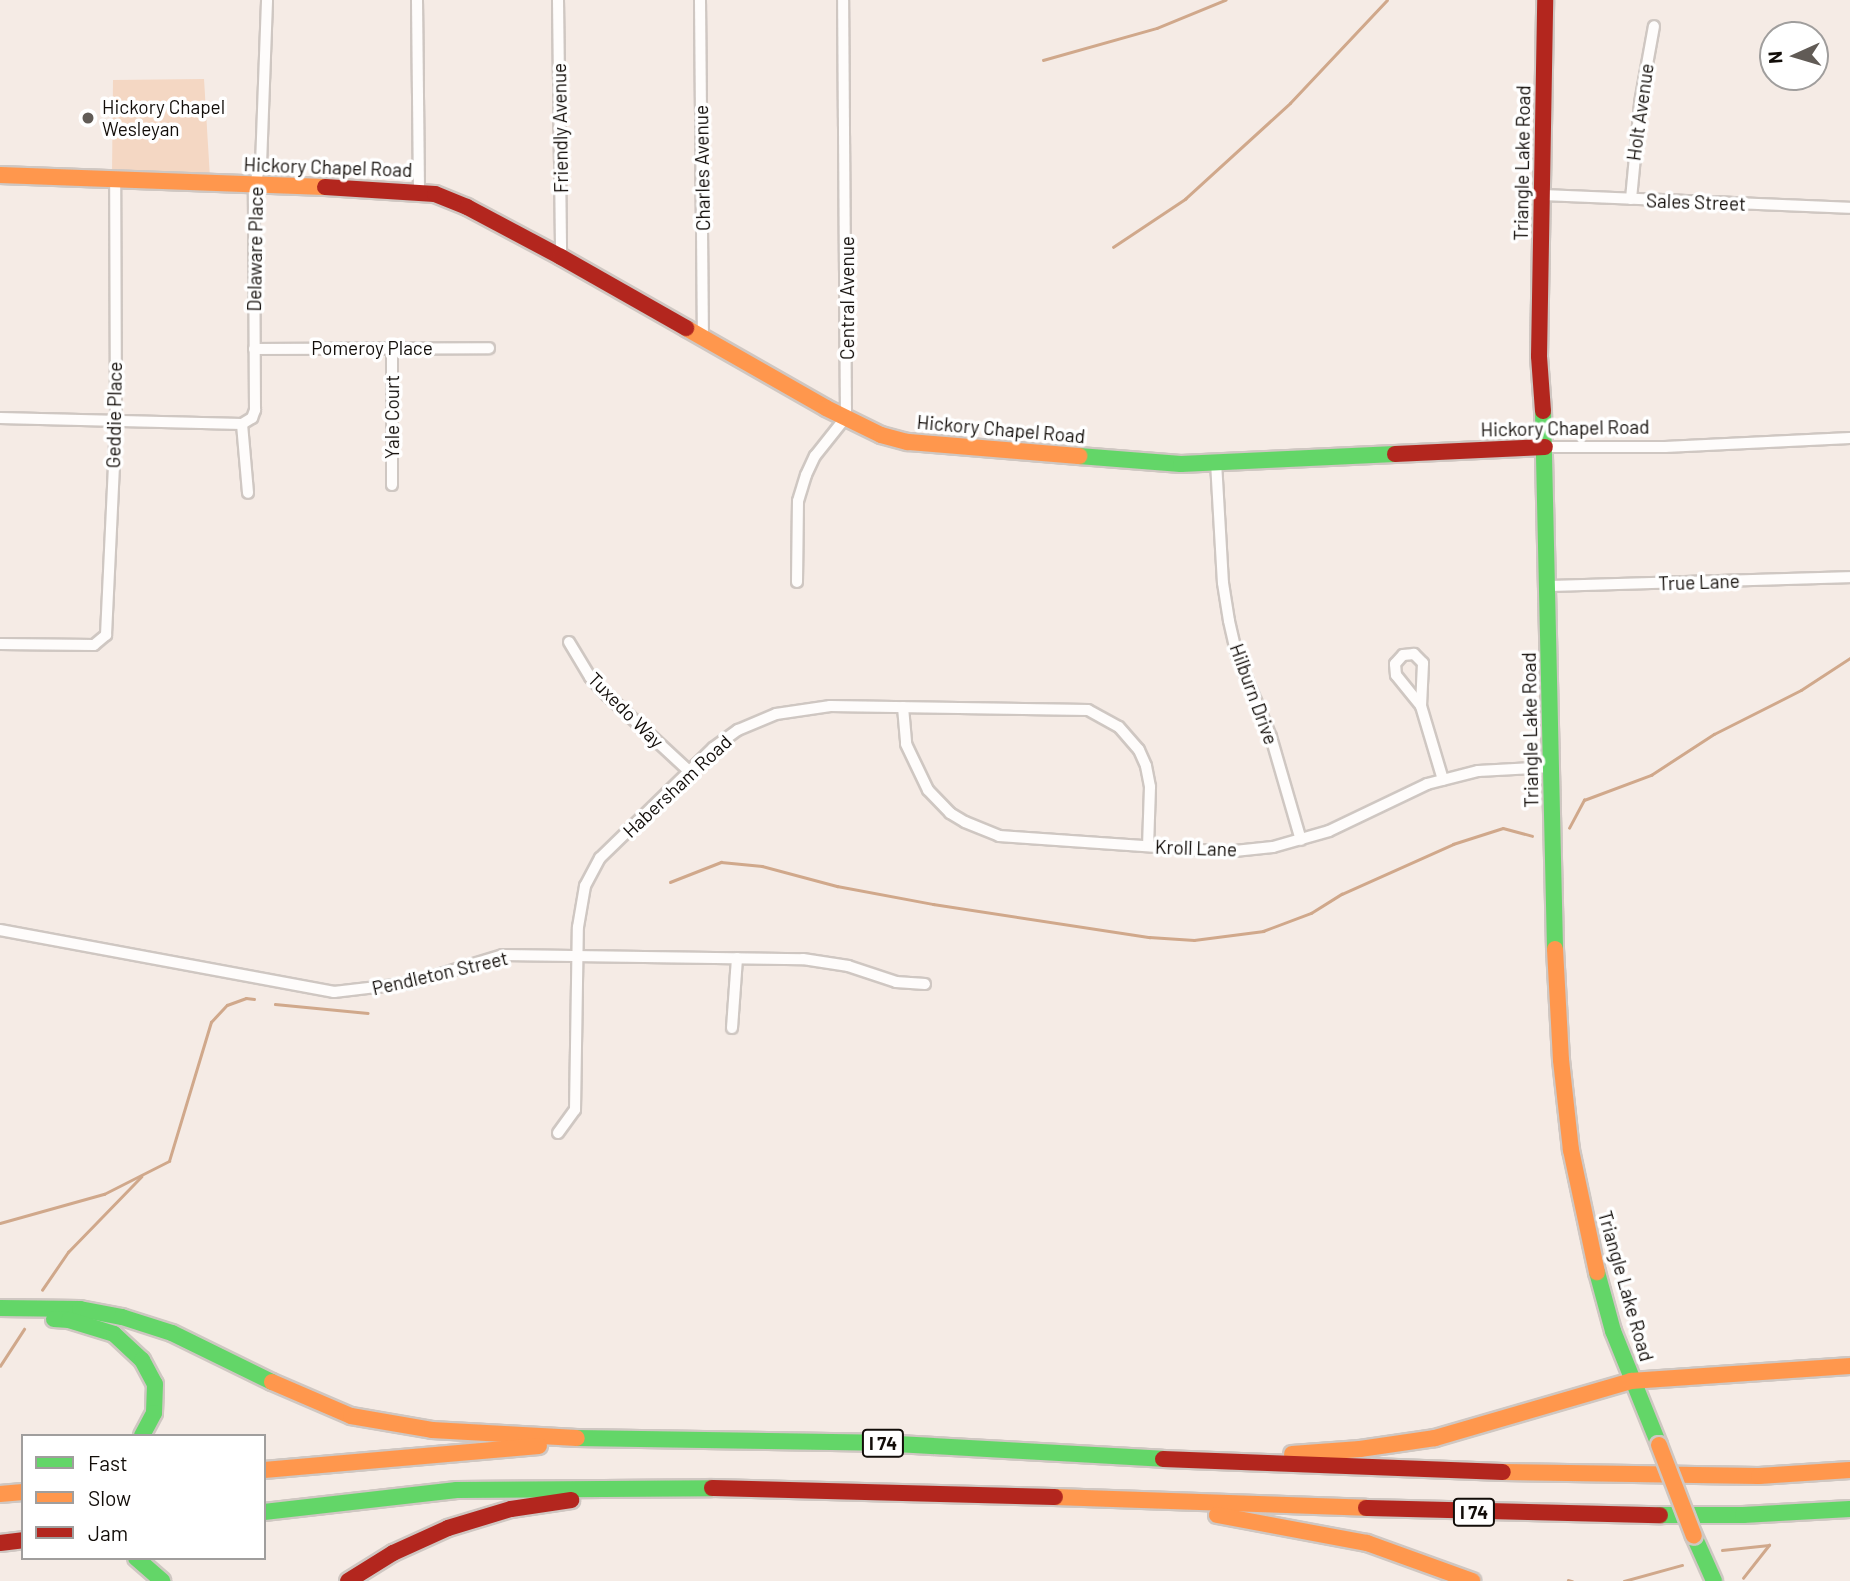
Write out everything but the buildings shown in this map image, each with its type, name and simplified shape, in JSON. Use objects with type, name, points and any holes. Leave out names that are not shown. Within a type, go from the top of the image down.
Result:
[{"type":"main road","name":"Triangle Lake Road","points":[[1545,0],[1539,356],[1545,447],[1556,978],[1571,1150],[1588,1239],[1631,1381],[1714,1581]]},
{"type":"main road","name":"Hickory Chapel Road","points":[[0,175],[419,191],[467,207],[881,435],[928,445],[1181,464],[1545,447]]},
{"type":"main road","points":[[0,1308],[80,1309],[122,1317],[172,1333],[289,1391],[351,1416],[432,1430],[606,1440]]},
{"type":"main road","points":[[0,1318],[69,1320],[114,1334],[142,1360],[155,1384],[154,1412],[143,1434]]},
{"type":"main road","points":[[1159,1460],[1192,1451],[1292,1454],[1397,1445],[1467,1431],[1631,1381],[1850,1366]]},
{"type":"main road","name":"I 74","points":[[266,1470],[606,1440],[878,1443],[1159,1460],[1599,1476],[1759,1476],[1850,1470]]},
{"type":"main road","points":[[1759,1476],[1794,1467],[1850,1461]]},
{"type":"main road","points":[[348,1581],[425,1537],[478,1518],[547,1502],[613,1498],[642,1488]]},
{"type":"main road","name":"I 74","points":[[266,1512],[457,1490],[642,1488],[783,1488],[1651,1517],[1850,1508]]},
{"type":"main road","points":[[0,1494],[21,1492]]},
{"type":"main road","points":[[1098,1500],[1136,1512],[1224,1516],[1324,1533],[1401,1554],[1472,1581]]},
{"type":"main road","points":[[0,1542],[21,1540]]},
{"type":"main road","points":[[138,1560],[162,1581]]},
{"type":"street","name":"Delaware Place","points":[[248,493],[242,424],[252,418],[255,410],[254,185],[261,165],[267,0]]},
{"type":"street","points":[[417,0],[419,191]]},
{"type":"street","name":"Friendly Avenue","points":[[558,0],[561,257]]},
{"type":"street","name":"Charles Avenue","points":[[699,0],[703,336]]},
{"type":"street","name":"Central Avenue","points":[[843,0],[846,417]]},
{"type":"street","name":"Holt Avenue","points":[[1631,199],[1640,103],[1654,26]]},
{"type":"street","name":"Geddie Place","points":[[0,644],[94,645],[103,639],[107,629],[116,421],[115,180]]},
{"type":"street","name":"Sales Street","points":[[1542,195],[1850,208]]},
{"type":"street","name":"Yale Court","points":[[392,348],[392,485]]},
{"type":"street","name":"Pomeroy Place","points":[[254,349],[489,348]]},
{"type":"street","points":[[797,582],[798,501],[815,456],[846,417]]},
{"type":"street","points":[[0,418],[242,424]]},
{"type":"street","name":"Hickory Chapel Road","points":[[1545,447],[1665,447],[1850,438]]},
{"type":"street","name":"Hilburn Drive","points":[[1216,462],[1223,583],[1229,621],[1237,655],[1271,737],[1301,840]]},
{"type":"street","name":"True Lane","points":[[1547,586],[1850,577]]},
{"type":"street","name":"Tuxedo Way","points":[[569,642],[590,677],[689,771]]},
{"type":"street","name":"Habersham Road","points":[[558,1133],[575,1110],[578,927],[585,886],[600,858],[713,748],[738,730],[776,714],[830,706],[1088,710],[1105,718],[1130,737],[1146,766],[1150,787],[1148,846]]},
{"type":"street","points":[[1421,706],[1443,780]]},
{"type":"street","name":"Kroll Lane","points":[[903,707],[906,744],[919,776],[938,802],[965,822],[999,836],[1225,852],[1301,840],[1329,831],[1402,796],[1443,780],[1478,771],[1552,767]]},
{"type":"street","name":"Pendleton Street","points":[[0,930],[334,992],[411,983],[503,955],[814,961],[848,966],[895,982],[925,984]]},
{"type":"street","points":[[732,1028],[737,958]]},
{"type":"shaded area","points":[[204,79],[210,178],[112,174],[113,80]]},
{"type":"waterway","points":[[1043,60],[1157,28],[1225,0]]},
{"type":"waterway","points":[[1113,247],[1185,199],[1290,103],[1387,0]]},
{"type":"waterway","points":[[1569,828],[1584,800],[1651,775],[1714,734],[1801,690],[1850,658]]},
{"type":"waterway","points":[[670,882],[721,862],[762,866],[837,886],[933,904],[1149,937],[1194,940],[1263,931],[1311,913],[1342,894],[1453,844],[1503,828],[1532,836]]},
{"type":"waterway","points":[[0,1223],[104,1194],[169,1161],[211,1022],[227,1005],[246,998],[254,999]]},
{"type":"waterway","points":[[275,1004],[368,1013]]},
{"type":"waterway","points":[[42,1290],[68,1252],[141,1177]]},
{"type":"waterway","points":[[0,1366],[24,1329]]},
{"type":"waterway","points":[[1722,1550],[1769,1545]]},
{"type":"waterway","points":[[1743,1578],[1769,1545]]},
{"type":"waterway","points":[[1624,1581],[1682,1565]]},
{"type":"waterway","points":[[1568,1580],[1572,1581]]},
{"type":"traffic: fast","points":[[1543,411],[1555,949]]},
{"type":"traffic: fast","points":[[1079,456],[1181,464],[1395,454]]},
{"type":"traffic: fast","points":[[1597,1272],[1613,1331],[1659,1445]]},
{"type":"traffic: fast","points":[[0,1308],[80,1309],[122,1317],[172,1333],[272,1382]]},
{"type":"traffic: fast","points":[[54,1319],[69,1320],[114,1334],[142,1360],[155,1384],[154,1413],[143,1434]]},
{"type":"traffic: fast","points":[[577,1438],[879,1443],[1163,1459]]},
{"type":"traffic: fast","points":[[266,1512],[457,1490],[712,1488]]},
{"type":"traffic: fast","points":[[1660,1515],[1743,1515],[1850,1509]]},
{"type":"traffic: fast","points":[[1694,1536],[1714,1581]]},
{"type":"traffic: fast","points":[[138,1560],[162,1581]]},
{"type":"traffic: slow","points":[[0,175],[325,187]]},
{"type":"traffic: slow","points":[[686,328],[826,408],[881,435],[908,442],[1079,456]]},
{"type":"traffic: slow","points":[[1555,949],[1561,1060],[1571,1150],[1597,1272]]},
{"type":"traffic: slow","points":[[1292,1454],[1360,1449],[1435,1438],[1631,1381],[1850,1366]]},
{"type":"traffic: slow","points":[[272,1382],[351,1416],[432,1430],[577,1438]]},
{"type":"traffic: slow","points":[[1659,1445],[1694,1536]]},
{"type":"traffic: slow","points":[[266,1470],[539,1446]]},
{"type":"traffic: slow","points":[[1503,1472],[1759,1476],[1850,1470]]},
{"type":"traffic: slow","points":[[0,1494],[21,1492]]},
{"type":"traffic: slow","points":[[1055,1497],[1366,1508]]},
{"type":"traffic: slow","points":[[1217,1515],[1367,1543],[1472,1581]]},
{"type":"traffic: jam","points":[[1543,411],[1539,356],[1545,0]]},
{"type":"traffic: jam","points":[[325,187],[435,194],[467,207],[561,257],[686,328]]},
{"type":"traffic: jam","points":[[1395,454],[1545,447]]},
{"type":"traffic: jam","points":[[1163,1459],[1503,1472]]},
{"type":"traffic: jam","points":[[712,1488],[1055,1497]]},
{"type":"traffic: jam","points":[[348,1581],[393,1553],[448,1528],[511,1509],[571,1500]]},
{"type":"traffic: jam","points":[[1366,1508],[1660,1515]]},
{"type":"traffic: jam","points":[[0,1543],[21,1540]]},
{"type":"place","name":"Hickory Chapel Wesleyan","points":[[88,118]]}]
